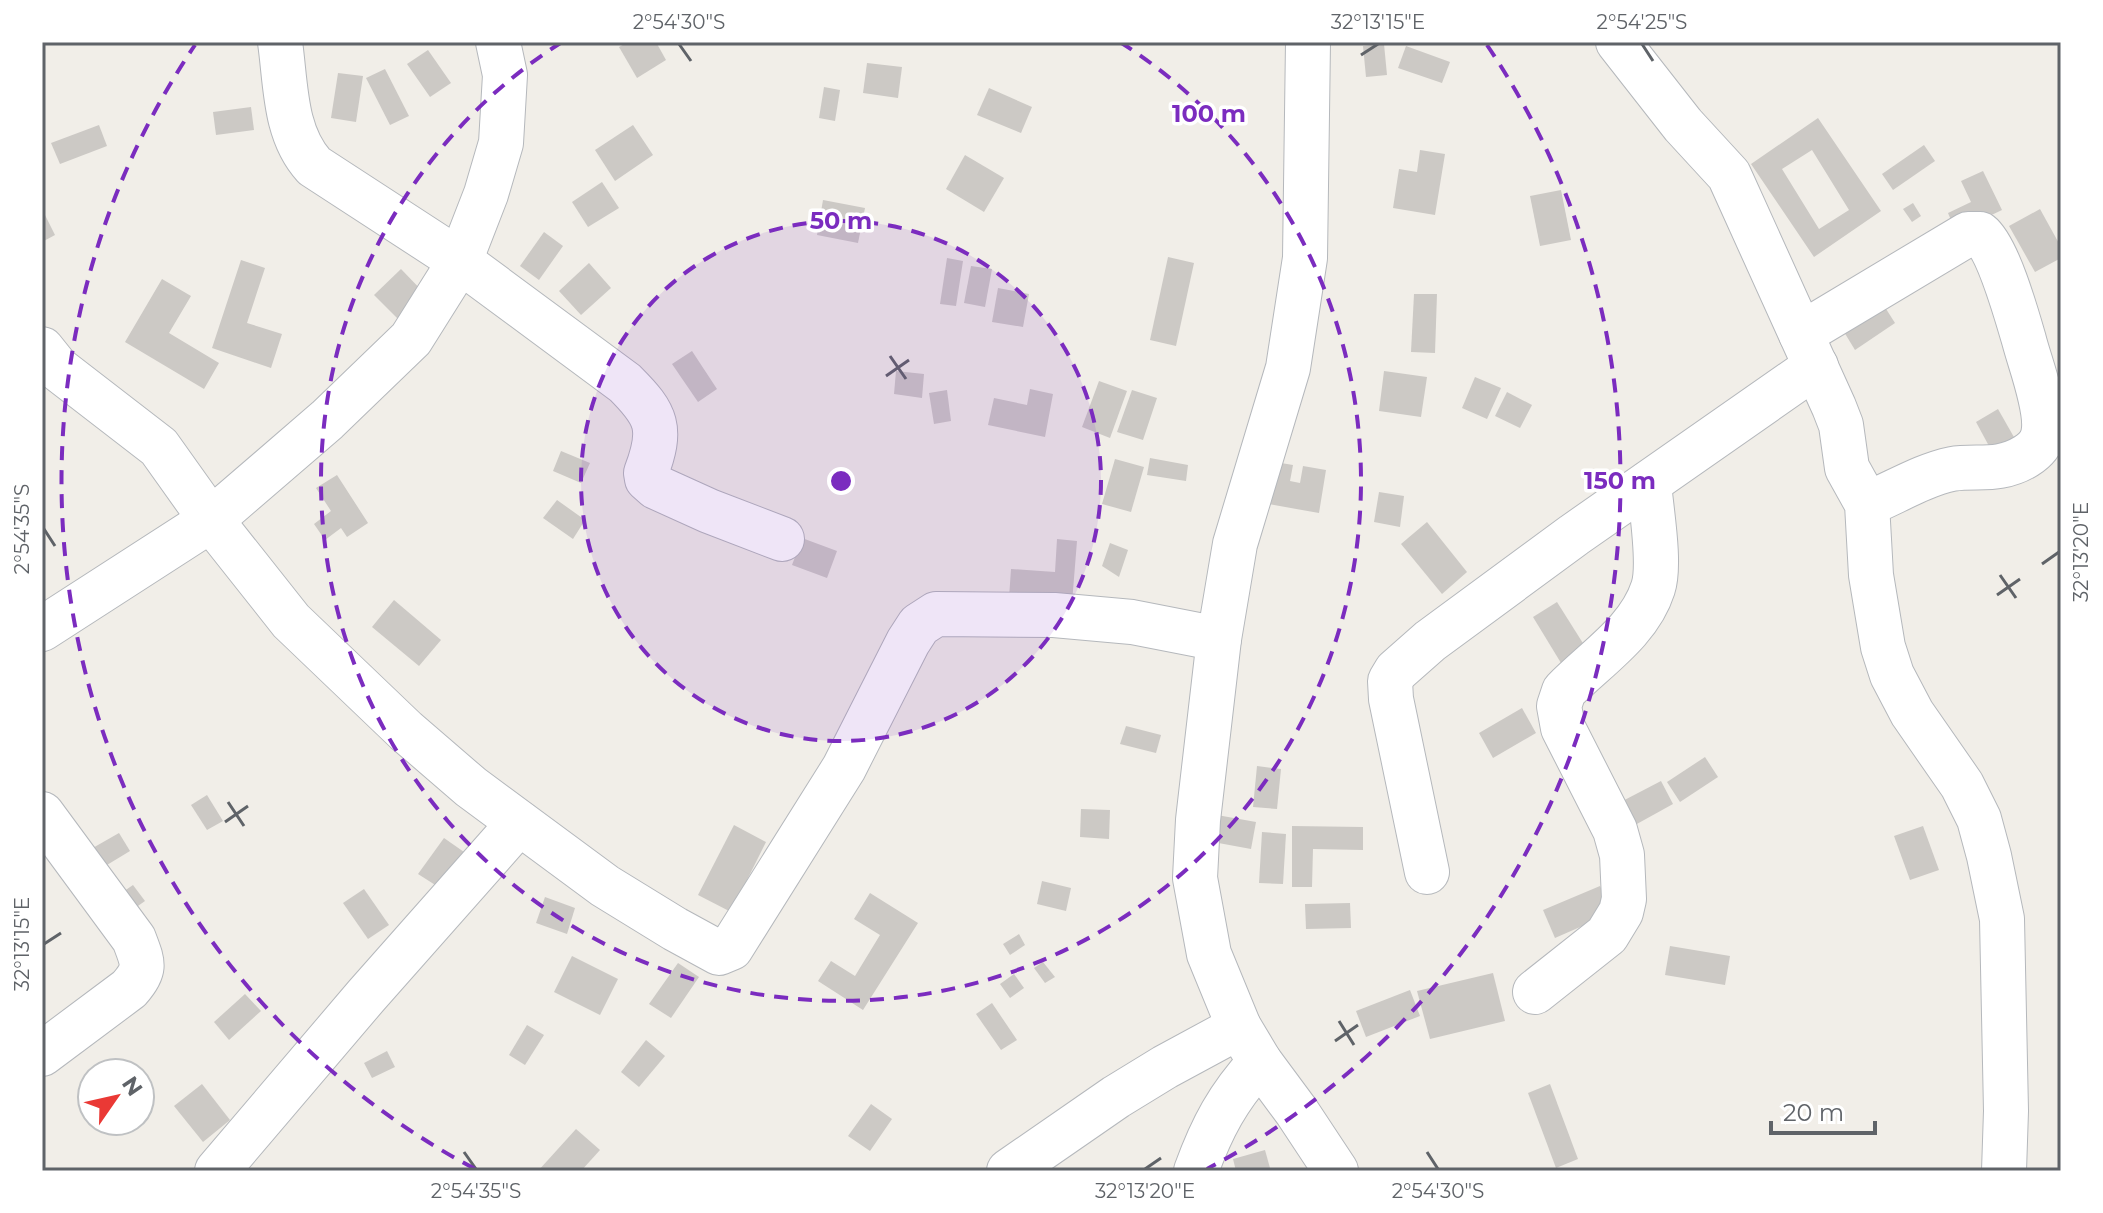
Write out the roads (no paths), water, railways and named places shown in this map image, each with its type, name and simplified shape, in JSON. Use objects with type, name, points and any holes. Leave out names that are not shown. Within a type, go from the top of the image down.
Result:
[{"type":"street","points":[[280,42],[292,129],[314,166],[460,261],[625,383],[646,404],[656,425],[656,441],[646,473],[651,484],[709,511],[782,539]]},
{"type":"street","points":[[42,629],[211,520],[327,420],[411,339],[460,261],[486,194],[501,143],[505,75],[498,42]]},
{"type":"street","points":[[1308,42],[1305,258],[1288,368],[1235,544],[1219,639],[1198,820],[1195,878],[1209,954],[1250,1045],[1336,1171]]},
{"type":"street","points":[[1618,42],[1683,125],[1729,175],[1841,425],[1847,468],[1867,504],[1871,575],[1883,647],[1892,675],[1912,713],[1962,785],[1979,819],[2002,919],[2006,1111],[2004,1171]]},
{"type":"street","points":[[1427,872],[1391,699],[1390,681],[1396,671],[1430,641],[1649,483],[1808,350],[1968,234],[1980,234],[1990,245],[2021,329],[2036,385],[2044,434],[2040,442],[2018,461],[1999,467],[1949,469],[1867,504]]},
{"type":"street","points":[[47,364],[159,447],[211,520],[291,621],[406,731],[519,823],[605,886],[719,953],[731,948],[762,901],[844,768],[908,642],[927,618],[936,614],[1054,615],[1132,622],[1219,639]]},
{"type":"street","points":[[1535,992],[1607,935],[1621,912],[1624,899],[1623,867],[1615,830],[1563,728],[1559,706],[1564,691],[1638,619],[1654,586],[1655,547],[1649,483]]},
{"type":"street","points":[[42,814],[134,939],[143,962],[140,976],[129,989],[42,1054]]},
{"type":"street","points":[[217,1171],[519,823]]},
{"type":"street","points":[[1009,1171],[1165,1067],[1250,1045]]},
{"type":"street","points":[[1196,1171],[1206,1142],[1234,1090],[1250,1045]]}]
